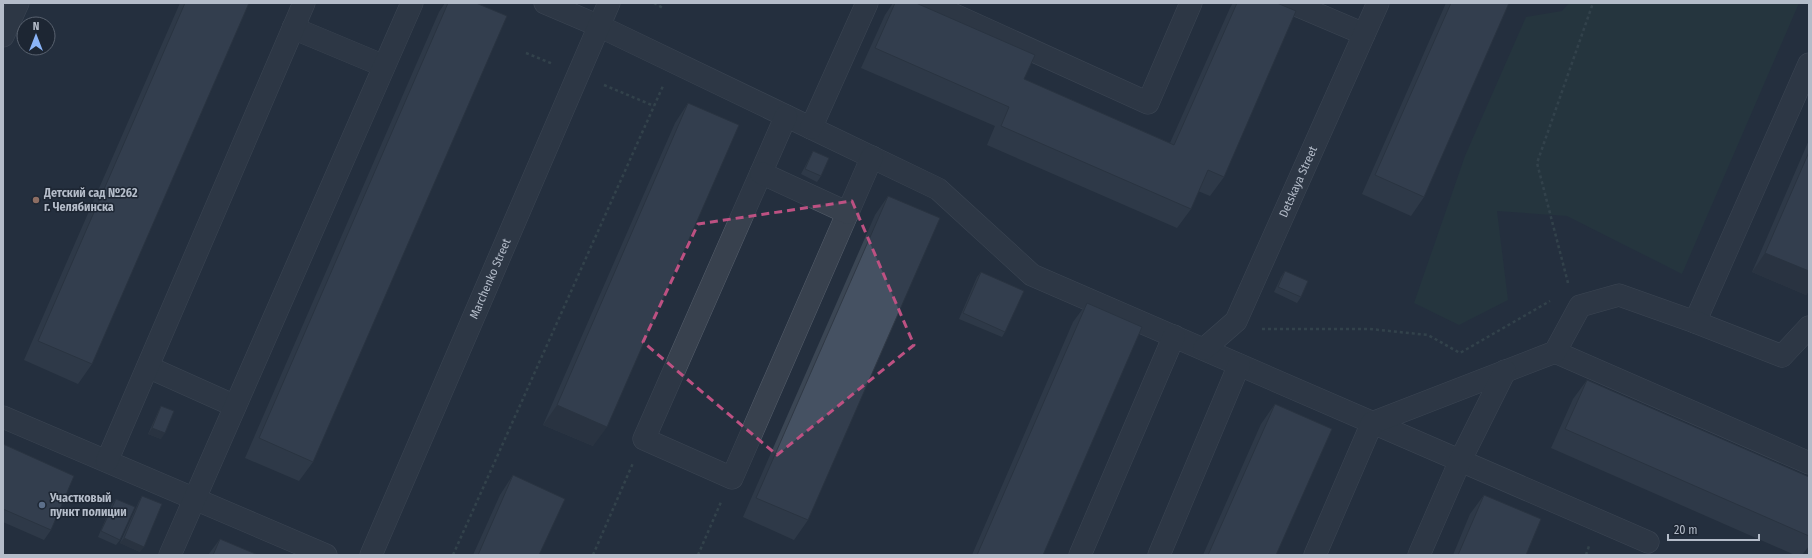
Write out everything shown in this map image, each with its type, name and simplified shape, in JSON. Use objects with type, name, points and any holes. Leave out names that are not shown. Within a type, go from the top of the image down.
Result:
[{"type":"street","points":[[3,36],[18,3]]},
{"type":"street","points":[[107,461],[304,3]]},
{"type":"street","points":[[170,555],[412,3]]},
{"type":"street","points":[[545,3],[599,26],[938,189],[1032,275],[1648,542]]},
{"type":"street","name":"Marchenko Street","points":[[371,555],[609,3]]},
{"type":"street","points":[[810,128],[867,3]]},
{"type":"street","points":[[928,3],[1148,103],[1191,3]]},
{"type":"street","points":[[1291,3],[1364,34]]},
{"type":"street","name":"Detskaya Street","points":[[1204,350],[1236,321],[1378,3]]},
{"type":"street","points":[[293,28],[384,66]]},
{"type":"street","points":[[1696,322],[1809,64]]},
{"type":"street","points":[[786,116],[644,439],[732,478],[872,157]]},
{"type":"street","points":[[761,173],[848,213]]},
{"type":"street","points":[[1315,555],[1372,423],[1555,352],[1580,306],[1619,296],[1696,322],[1782,356],[1809,327]]},
{"type":"street","points":[[1080,555],[1174,336]]},
{"type":"street","points":[[1555,352],[1809,463]]},
{"type":"street","points":[[1159,555],[1239,365]]},
{"type":"street","points":[[148,367],[235,406]]},
{"type":"street","points":[[1419,555],[1460,461],[1505,371]]},
{"type":"street","points":[[3,417],[326,555]]},
{"type":"path","points":[[654,3],[663,8]]},
{"type":"path","points":[[1570,290],[1537,163],[1593,3]]},
{"type":"path","points":[[452,555],[674,62]]},
{"type":"path","points":[[1236,321],[1256,329],[1370,329],[1428,335],[1460,352],[1556,298]]},
{"type":"path","points":[[593,555],[644,439]]},
{"type":"path","points":[[698,555],[732,478]]},
{"type":"highlighted area","points":[[852,201],[914,345],[777,455],[643,342],[698,224]]},
{"type":"green space","points":[[1569,3],[1799,3],[1682,274],[1567,216],[1497,211],[1508,300],[1459,325],[1414,303],[1465,156],[1526,17],[1562,11]]},
{"type":"building","points":[[185,3],[249,3],[92,364],[38,341]]},
{"type":"building","points":[[448,3],[476,3],[507,16],[313,462],[259,438]]},
{"type":"building","points":[[895,3],[916,3],[1035,55],[1024,79],[1174,145],[1237,3],[1277,3],[1296,11],[1224,177],[1208,170],[1191,209],[1001,126],[1009,107],[875,48]]},
{"type":"building","points":[[1451,3],[1509,3],[1424,197],[1375,175]]},
{"type":"building","points":[[688,103],[739,125],[607,427],[557,405]]},
{"type":"building","points":[[813,151],[829,158],[821,176],[805,169]]},
{"type":"building","points":[[1809,152],[1809,271],[1765,253]]},
{"type":"building","points":[[888,196],[940,218],[808,520],[756,498]]},
{"type":"building","points":[[1285,271],[1308,281],[1301,297],[1278,287]]},
{"type":"building","points":[[981,272],[1024,291],[1005,332],[963,313]]},
{"type":"building","points":[[1087,303],[1142,327],[1043,555],[977,555]]},
{"type":"building","points":[[1587,380],[1809,477],[1809,536],[1565,429]]},
{"type":"building","points":[[1275,404],[1332,429],[1276,555],[1208,555]]},
{"type":"building","points":[[161,406],[174,411],[165,433],[152,428]]},
{"type":"building","points":[[3,444],[74,476],[51,530],[3,509]]},
{"type":"building","points":[[513,475],[565,499],[539,555],[478,555]]},
{"type":"building","points":[[1484,495],[1541,519],[1526,555],[1458,555]]},
{"type":"building","points":[[142,496],[162,504],[144,547],[124,538]]},
{"type":"building","points":[[116,499],[135,507],[120,540],[101,531]]},
{"type":"building","points":[[220,539],[258,555],[213,555]]},
{"type":"place","name":"Детский сад №262 г. Челябинска","points":[[36,200]]},
{"type":"place","name":"Участковый пункт полиции","points":[[42,505]]}]
